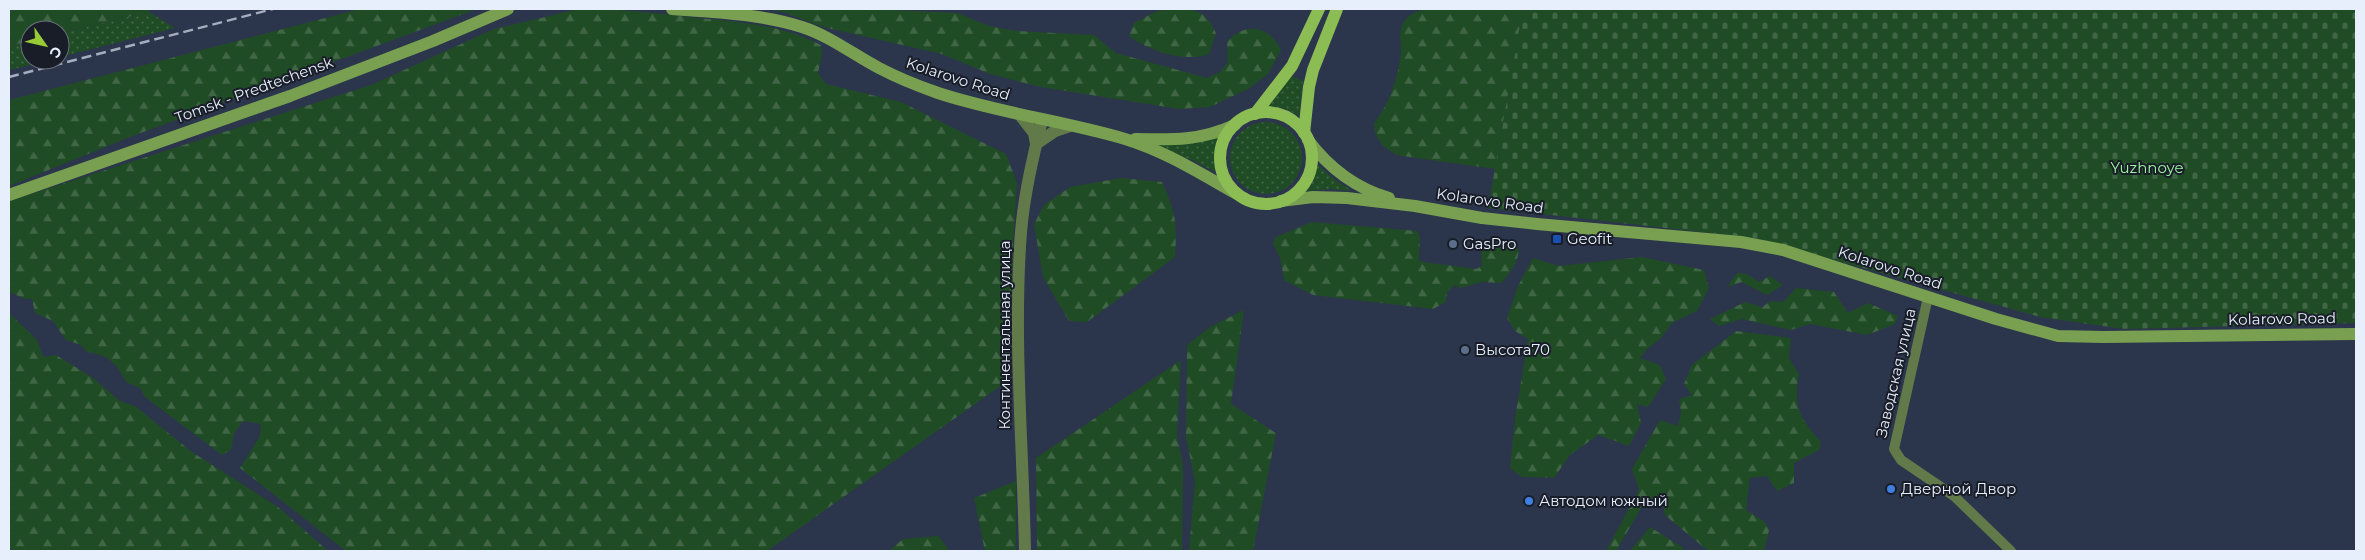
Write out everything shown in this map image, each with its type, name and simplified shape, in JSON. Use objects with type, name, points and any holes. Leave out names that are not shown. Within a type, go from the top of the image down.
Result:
[{"type":"main road","name":"Tomsk - Predtechensk","points":[[9,195],[290,96],[433,41],[508,9]]},
{"type":"main road","name":"Kolarovo Road","points":[[672,9],[770,19],[804,28],[832,41],[880,69],[940,93],[1020,115],[1126,139]]},
{"type":"main road","points":[[1126,139],[1194,138],[1215,134],[1255,114],[1292,66],[1319,9]]},
{"type":"main road","points":[[1126,139],[1190,167],[1237,194],[1258,203],[1282,201],[1296,193],[1306,180],[1311,165],[1306,137],[1307,102],[1313,70],[1337,9]]},
{"type":"main road","points":[[1255,114],[1279,114],[1293,121],[1306,137]]},
{"type":"main road","points":[[1235,125],[1222,145],[1220,161],[1227,182],[1237,194]]},
{"type":"main road","name":"Kolarovo Road","points":[[1306,137],[1321,158],[1343,177],[1379,195],[1415,206]]},
{"type":"main road","name":"Kolarovo Road","points":[[1282,201],[1328,197],[1415,206],[1482,218],[1536,224],[1741,242],[1782,250],[2058,336],[2356,334]]},
{"type":"street","points":[[1020,115],[1034,134],[1036,144],[1055,131],[1070,126]]},
{"type":"street","name":"Континентальная улица","points":[[1025,551],[1019,267],[1025,204],[1042,120]]},
{"type":"street","name":"Заводская улица","points":[[1928,297],[1894,449],[1901,460],[1954,496],[2011,551]]},
{"type":"green space","points":[[9,9],[150,9],[149,12],[70,31],[70,20],[20,20],[20,43],[9,46]]},
{"type":"green space","points":[[360,9],[477,9],[130,137],[9,186],[9,100]]},
{"type":"green space","points":[[579,9],[638,12],[745,23],[776,29],[806,38],[821,45],[822,55],[818,73],[826,84],[901,102],[1006,154],[1017,183],[1013,243],[1009,380],[767,551],[346,551],[240,468],[260,436],[261,424],[243,421],[234,434],[231,450],[222,455],[145,397],[140,388],[126,382],[111,361],[101,355],[87,352],[81,345],[66,340],[53,321],[35,313],[32,299],[25,299],[9,292],[9,201],[371,85],[494,29]]},
{"type":"green space","points":[[766,9],[869,9],[957,13],[989,26],[1017,31],[1094,35],[1116,53],[1207,78],[1220,72],[1228,62],[1227,42],[1241,31],[1257,29],[1264,31],[1276,42],[1281,50],[1268,74],[1248,89],[1210,107],[1179,109],[1041,87],[990,74],[942,54],[823,27],[786,13]]},
{"type":"green space","points":[[1175,9],[1196,11],[1205,16],[1216,33],[1209,54],[1189,57],[1168,54],[1157,51],[1129,36],[1134,23],[1157,11]]},
{"type":"green space","points":[[1426,9],[1523,9],[1495,169],[1396,155],[1382,145],[1375,133],[1374,123],[1389,99],[1398,71],[1402,25],[1412,14]]},
{"type":"green space","name":"Yuzhnoye","points":[[1523,9],[2356,9],[2356,323],[2124,329],[2040,317],[1755,238],[1488,208]]},
{"type":"green space","points":[[149,12],[175,28],[70,54],[70,31]]},
{"type":"green space","points":[[20,43],[20,67],[9,70],[9,46]]},
{"type":"green space","points":[[1291,76],[1303,81],[1299,116],[1286,109],[1269,106]]},
{"type":"green space","points":[[1273,122],[1292,132],[1300,144],[1302,158],[1300,172],[1292,184],[1280,192],[1259,194],[1240,184],[1232,172],[1230,151],[1240,132],[1252,124]]},
{"type":"green space","points":[[1219,135],[1214,153],[1215,172],[1192,160],[1159,148],[1160,144]]},
{"type":"green space","points":[[1318,165],[1335,180],[1350,189],[1350,191],[1329,189],[1306,191],[1313,181]]},
{"type":"green space","points":[[1121,178],[1162,182],[1173,210],[1176,236],[1175,257],[1087,322],[1069,321],[1043,277],[1034,224],[1044,205],[1070,187]]},
{"type":"green space","points":[[1312,222],[1417,231],[1420,236],[1419,260],[1423,262],[1476,269],[1482,266],[1481,252],[1486,244],[1509,243],[1518,247],[1518,257],[1511,271],[1501,283],[1482,282],[1460,288],[1455,285],[1447,292],[1446,302],[1433,309],[1313,295],[1284,280],[1280,258],[1273,243],[1276,237]]},
{"type":"green space","points":[[1642,257],[1704,270],[1709,288],[1697,311],[1672,323],[1660,339],[1647,349],[1640,358],[1660,365],[1666,379],[1648,407],[1637,404],[1641,423],[1629,446],[1598,435],[1570,455],[1554,478],[1522,477],[1510,468],[1516,412],[1528,339],[1515,331],[1507,318],[1518,286],[1533,258],[1559,266]]},
{"type":"green space","points":[[1737,273],[1747,274],[1759,282],[1770,276],[1783,285],[1767,295],[1742,282],[1727,287]]},
{"type":"green space","points":[[1796,288],[1834,292],[1848,313],[1868,303],[1898,316],[1895,324],[1867,335],[1810,324],[1791,330],[1742,319],[1719,326],[1710,319],[1745,302],[1762,307],[1771,301],[1783,302]]},
{"type":"green space","points":[[1244,310],[1231,404],[1276,433],[1253,551],[1189,551],[1195,481],[1186,437],[1187,345],[1210,327]]},
{"type":"green space","points":[[9,313],[37,340],[43,357],[56,355],[93,378],[120,401],[135,406],[192,452],[278,507],[328,551],[9,551]]},
{"type":"green space","points":[[1736,331],[1791,338],[1789,358],[1799,374],[1797,395],[1800,411],[1807,426],[1821,442],[1819,450],[1794,463],[1794,483],[1777,491],[1767,476],[1750,478],[1746,510],[1765,522],[1769,530],[1764,551],[1708,551],[1665,515],[1663,504],[1647,498],[1616,551],[1606,551],[1639,490],[1632,469],[1660,420],[1678,426],[1681,413],[1679,399],[1692,395],[1684,384],[1692,365]]},
{"type":"green space","points":[[1181,360],[1177,435],[1183,466],[1182,551],[1037,551],[1036,458]]},
{"type":"green space","points":[[1016,481],[1016,551],[985,551],[974,498]]},
{"type":"green space","points":[[1650,527],[1682,547],[1685,551],[1630,551]]},
{"type":"green space","points":[[938,536],[950,551],[889,551],[903,539]]},
{"type":"railway","points":[[9,77],[273,9]]},
{"type":"place","name":"Geofit","points":[[1557,239]]},
{"type":"place","name":"GasPro","points":[[1453,244]]},
{"type":"place","name":"Высота70","points":[[1465,350]]},
{"type":"place","name":"Дверной Двор","points":[[1891,489]]},
{"type":"place","name":"Автодом южный","points":[[1529,501]]}]
